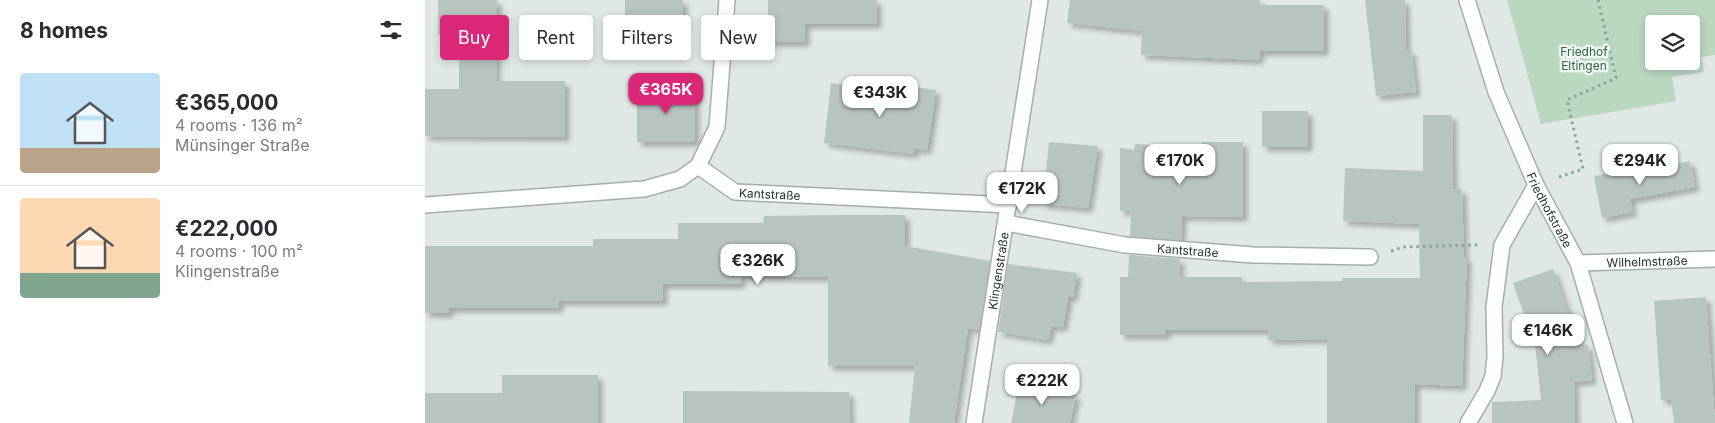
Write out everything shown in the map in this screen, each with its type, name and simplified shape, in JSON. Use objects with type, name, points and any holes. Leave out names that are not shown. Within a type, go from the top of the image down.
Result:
[{"type":"street","points":[[425,205],[644,189],[680,180],[698,166],[717,127],[727,0]]},
{"type":"street","name":"Klingenstraße","points":[[974,423],[1040,0]]},
{"type":"street","name":"Friedhofstraße","points":[[1467,0],[1496,92],[1536,185],[1578,263],[1625,423]]},
{"type":"street","name":"Kantstraße","points":[[698,166],[735,192],[1009,205]]},
{"type":"street","points":[[1468,423],[1487,391],[1493,376],[1495,357],[1494,307],[1502,245],[1536,185]]},
{"type":"street","name":"Kantstraße","points":[[1005,223],[1125,245],[1253,255],[1371,257]]},
{"type":"street","name":"Wilhelmstraße","points":[[1578,263],[1715,259]]},
{"type":"path","points":[[1536,185],[1583,169],[1567,100],[1615,78],[1598,0]]},
{"type":"path","points":[[1371,257],[1403,247],[1502,245]]},
{"type":"green space","name":"Friedhof Eltingen","points":[[1507,0],[1715,0],[1715,55],[1701,57],[1704,72],[1672,77],[1676,101],[1541,124]]},
{"type":"building","points":[[438,0],[497,0],[497,15],[440,15],[440,35],[438,35]]},
{"type":"building","points":[[625,0],[683,0],[683,15],[625,15]]},
{"type":"building","points":[[768,0],[877,0],[877,24],[805,24],[805,42],[775,42],[775,15],[768,15]]},
{"type":"building","points":[[1070,0],[1260,0],[1260,5],[1324,5],[1324,51],[1260,51],[1259,60],[1141,55],[1142,31],[1067,23]]},
{"type":"building","points":[[1365,0],[1405,0],[1406,51],[1411,50],[1416,92],[1376,96]]},
{"type":"building","points":[[459,60],[496,60],[496,81],[565,81],[565,137],[425,136],[425,89],[459,89]]},
{"type":"building","points":[[831,83],[893,91],[894,84],[936,90],[927,150],[914,148],[914,154],[824,143]]},
{"type":"building","points":[[637,88],[695,88],[695,142],[637,142]]},
{"type":"building","points":[[1262,111],[1308,111],[1308,147],[1262,147]]},
{"type":"building","points":[[1423,115],[1452,115],[1453,189],[1462,189],[1464,258],[1467,258],[1462,386],[1415,384],[1415,423],[1327,423],[1327,339],[1268,340],[1268,330],[1166,330],[1166,335],[1120,335],[1120,277],[1128,277],[1129,255],[1180,259],[1179,277],[1242,277],[1242,282],[1342,281],[1342,278],[1420,278],[1419,224],[1343,221],[1345,168],[1423,171]]},
{"type":"building","points":[[1049,142],[1098,146],[1088,208],[1043,204]]},
{"type":"building","points":[[1202,142],[1243,142],[1243,217],[1182,216],[1181,240],[1130,236],[1131,212],[1120,211],[1120,148],[1134,150],[1135,144],[1202,148]]},
{"type":"building","points":[[1690,161],[1695,187],[1630,199],[1633,212],[1602,218],[1594,176],[1653,165],[1654,168]]},
{"type":"building","points":[[905,215],[905,246],[990,261],[979,330],[968,328],[954,423],[909,423],[915,366],[828,366],[828,277],[741,277],[741,284],[663,284],[663,301],[559,301],[559,308],[449,308],[449,313],[425,313],[425,246],[593,246],[593,239],[678,239],[678,223],[763,223],[764,216]]},
{"type":"building","points":[[1008,264],[1077,273],[1073,297],[1068,297],[1063,327],[1051,326],[1048,340],[998,332]]},
{"type":"building","points":[[1553,269],[1580,346],[1588,345],[1592,380],[1574,382],[1575,423],[1492,423],[1492,402],[1541,400],[1535,344],[1513,283]]},
{"type":"building","points":[[1706,297],[1715,423],[1674,423],[1671,400],[1661,400],[1654,301]]},
{"type":"building","points":[[502,375],[598,375],[598,423],[425,423],[425,393],[502,393]]},
{"type":"building","points":[[1019,384],[1076,395],[1070,423],[1011,423]]},
{"type":"building","points":[[683,391],[849,392],[850,423],[683,423]]}]
